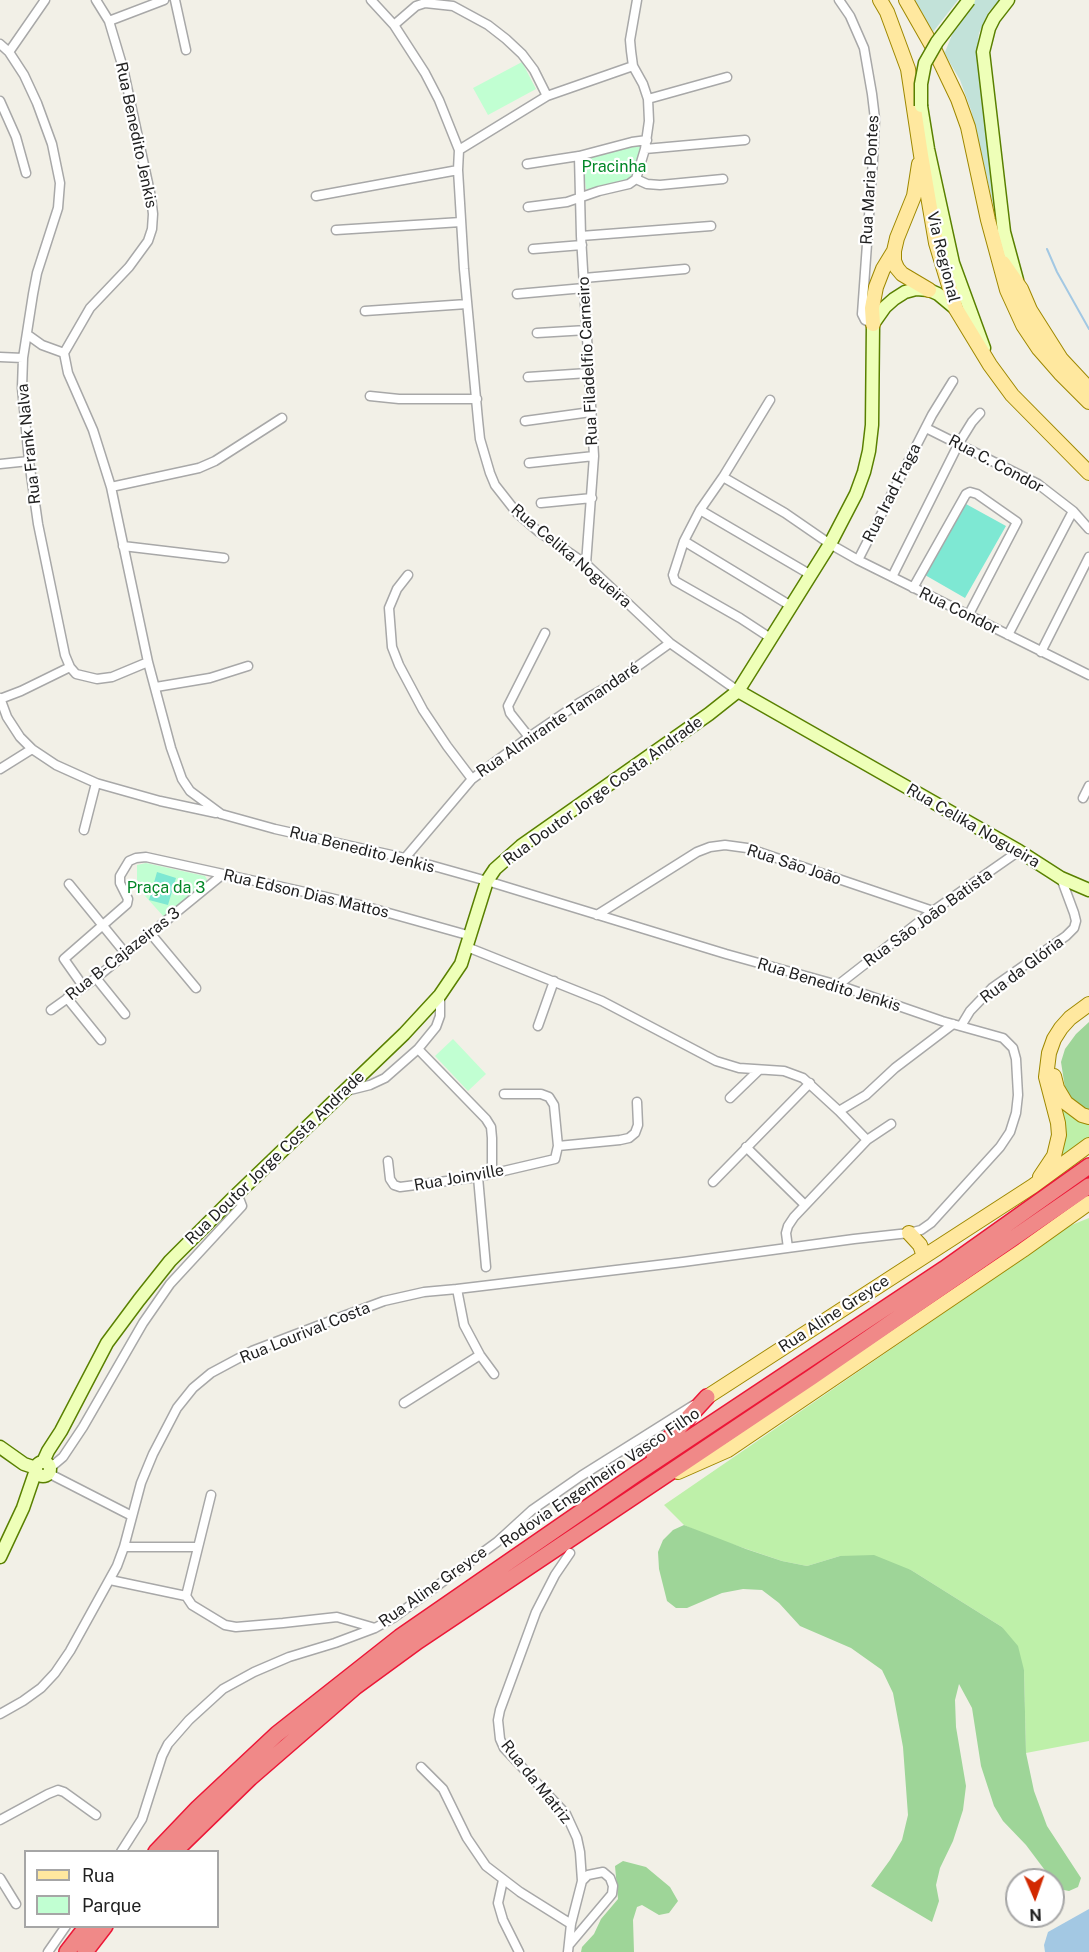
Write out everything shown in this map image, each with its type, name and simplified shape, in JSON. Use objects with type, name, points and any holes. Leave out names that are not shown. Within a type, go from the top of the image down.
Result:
[{"type":"highway","name":"Rodovia Engenheiro Vasco Filho","points":[[157,1850],[277,1734],[400,1637],[636,1474],[944,1269],[1089,1166]]},
{"type":"highway","name":"Rodovia Engenheiro Vasco Filho","points":[[175,1850],[250,1778],[355,1687],[418,1641],[812,1377],[1089,1186]]},
{"type":"highway","points":[[636,1474],[707,1397]]},
{"type":"highway","points":[[656,1429],[662,1434],[664,1444]]},
{"type":"highway","points":[[67,1952],[85,1928]]},
{"type":"highway","points":[[85,1952],[103,1928]]},
{"type":"main road","name":"Via Regional","points":[[880,0],[887,12],[908,69],[936,243],[956,309],[990,365],[1025,410],[1089,473]]},
{"type":"main road","points":[[906,0],[958,99],[968,127],[996,253],[1007,290],[1023,325],[1039,349],[1089,402]]},
{"type":"main road","points":[[969,0],[937,42],[925,63],[921,84],[921,106],[953,263],[990,365]]},
{"type":"main road","points":[[1008,0],[994,18],[984,41],[984,65],[1004,232],[1020,289]]},
{"type":"main road","points":[[921,155],[914,196],[897,238],[894,261],[902,274],[938,294],[956,309]]},
{"type":"main road","points":[[873,324],[872,308],[876,286],[894,251]]},
{"type":"main road","points":[[996,253],[1061,359],[1089,389]]},
{"type":"main road","points":[[873,324],[885,307],[899,296],[916,289],[929,290]]},
{"type":"main road","name":"Rua Doutor Jorge Costa Andrade","points":[[0,1557],[107,1343],[170,1261],[237,1193],[404,1034],[440,995],[454,976],[469,941],[487,881],[495,869],[521,846],[709,714],[738,691],[830,544],[856,494],[869,451],[872,425],[873,324]]},
{"type":"main road","name":"Rua Celika Nogueira","points":[[738,691],[1019,851],[1061,878],[1089,891]]},
{"type":"main road","points":[[1033,1186],[1054,1156],[1059,1135],[1046,1077],[1049,1053],[1061,1028],[1089,1004]]},
{"type":"main road","points":[[1089,1014],[1067,1033],[1061,1043],[1053,1068],[1054,1080],[1066,1103],[1082,1115],[1089,1117]]},
{"type":"main road","name":"Rua Aline Greyce","points":[[707,1397],[1033,1186],[1089,1145]]},
{"type":"main road","points":[[651,1483],[728,1450],[1089,1203]]},
{"type":"main road","points":[[1064,1221],[1089,1210]]},
{"type":"main road","points":[[909,1233],[920,1245],[924,1256]]},
{"type":"main road","points":[[4,1449],[24,1464],[44,1468]]},
{"type":"street","points":[[9,52],[45,0]]},
{"type":"street","name":"Rua Benedito Jenkis","points":[[96,0],[109,21],[123,69],[151,197],[152,229],[148,241],[136,259],[90,308],[64,353],[68,373],[93,430],[111,488],[148,662],[171,748],[182,779],[190,791],[221,814],[405,858],[487,881],[838,985],[978,1031]]},
{"type":"street","points":[[109,21],[164,0]]},
{"type":"street","points":[[175,0],[186,50]]},
{"type":"street","name":"Rua Celika Nogueira","points":[[371,0],[394,25],[425,72],[459,150],[461,222],[480,440],[490,473],[499,491],[517,513],[539,532],[586,564],[670,643],[738,691]]},
{"type":"street","points":[[528,207],[567,202],[629,184],[636,179],[646,145],[649,121],[648,99],[633,66],[630,40],[637,0]]},
{"type":"street","name":"Rua Maria Pontes","points":[[839,0],[850,16],[864,48],[875,119],[862,314],[865,320],[873,324]]},
{"type":"street","points":[[394,25],[416,6],[425,3],[453,6],[480,20],[522,54],[534,70],[547,96]]},
{"type":"street","name":"Rua Frank Nalva","points":[[0,44],[9,52],[24,75],[37,103],[52,144],[60,183],[58,208],[37,273],[23,358],[22,388],[29,461],[41,535],[61,635],[70,667]]},
{"type":"street","points":[[459,150],[547,96],[633,66]]},
{"type":"street","points":[[648,99],[728,77]]},
{"type":"street","points":[[0,101],[16,136],[26,173]]},
{"type":"street","points":[[527,164],[579,156],[632,142],[646,145],[745,140]]},
{"type":"street","name":"Rua Filadelfio Carneiro","points":[[579,156],[581,241],[594,456],[586,564]]},
{"type":"street","points":[[315,196],[458,170]]},
{"type":"street","points":[[636,179],[647,184],[660,185],[723,179]]},
{"type":"street","points":[[336,230],[461,222]]},
{"type":"street","points":[[533,249],[711,226]]},
{"type":"street","points":[[584,278],[685,269]]},
{"type":"street","points":[[517,294],[584,288]]},
{"type":"street","points":[[365,311],[467,304]]},
{"type":"street","points":[[537,333],[587,330]]},
{"type":"street","points":[[28,334],[42,345],[64,353]]},
{"type":"street","points":[[0,357],[23,358]]},
{"type":"street","points":[[528,377],[588,373]]},
{"type":"street","name":"Rua Irad Fraga","points":[[858,560],[926,428],[953,381]]},
{"type":"street","points":[[370,396],[399,399],[477,399]]},
{"type":"street","points":[[770,400],[700,510],[684,541],[673,575],[675,581],[772,639]]},
{"type":"street","points":[[525,421],[591,412]]},
{"type":"street","points":[[892,577],[959,443],[980,413]]},
{"type":"street","points":[[111,488],[199,468],[215,461],[282,418]]},
{"type":"street","name":"Rua C. Condor","points":[[926,428],[1038,484],[1073,511],[1089,529]]},
{"type":"street","points":[[530,463],[594,456]]},
{"type":"street","points":[[0,464],[29,461]]},
{"type":"street","name":"Rua Condor","points":[[723,477],[785,513],[858,560],[1089,675]]},
{"type":"street","points":[[913,588],[966,494],[970,492],[976,494],[1017,522],[968,616]]},
{"type":"street","points":[[541,503],[592,498]]},
{"type":"street","points":[[700,510],[811,575]]},
{"type":"street","points":[[1008,635],[1073,511]]},
{"type":"street","points":[[684,541],[791,606]]},
{"type":"street","points":[[123,546],[224,558]]},
{"type":"street","points":[[1041,652],[1089,557]]},
{"type":"street","points":[[408,575],[389,608],[392,647],[407,683],[447,746],[472,779]]},
{"type":"street","points":[[529,737],[510,713],[508,706],[545,633]]},
{"type":"street","name":"Rua Almirante Tamandaré","points":[[405,858],[472,779],[529,737],[617,681],[670,643]]},
{"type":"street","points":[[148,662],[112,677],[98,679],[76,674],[70,667],[21,691],[0,698],[12,726],[32,749],[56,765],[96,783],[160,801],[221,814]]},
{"type":"street","points":[[156,687],[210,678],[248,666]]},
{"type":"street","points":[[0,768],[32,749]]},
{"type":"street","points":[[84,830],[96,783]]},
{"type":"street","points":[[1083,798],[1089,786]]},
{"type":"street","name":"Rua São João","points":[[597,915],[697,852],[725,845],[747,848],[933,911]]},
{"type":"street","name":"Rua São João Batista","points":[[838,985],[933,911],[1019,851]]},
{"type":"street","name":"Rua Edson Dias Mattos","points":[[102,924],[127,904],[129,899],[120,883],[121,871],[129,861],[146,857],[360,905],[469,941]]},
{"type":"street","name":"Rua B-Cajazeiras 3","points":[[51,1010],[96,978],[222,875]]},
{"type":"street","name":"Rua da Glória","points":[[839,1111],[866,1095],[895,1068],[957,1025],[992,988],[1074,928],[1076,921],[1074,913],[1061,878]]},
{"type":"street","points":[[69,884],[126,954]]},
{"type":"street","points":[[83,986],[64,962],[66,955],[102,924]]},
{"type":"street","points":[[151,934],[196,988]]},
{"type":"street","points":[[469,941],[630,1015],[716,1061],[739,1068],[784,1071],[794,1074],[810,1083],[867,1140]]},
{"type":"street","points":[[96,978],[125,1014]]},
{"type":"street","points":[[538,1026],[554,981]]},
{"type":"street","points":[[343,1092],[370,1085],[385,1078],[418,1049],[436,1027],[440,1016],[440,995]]},
{"type":"street","points":[[67,998],[101,1040]]},
{"type":"street","name":"Rua Lourival Costa","points":[[0,1714],[41,1688],[70,1652],[110,1580],[124,1547],[141,1483],[153,1454],[177,1408],[211,1373],[252,1351],[384,1301],[423,1292],[921,1230],[931,1224],[990,1160],[1010,1132],[1016,1113],[1018,1077],[1013,1048],[1003,1038],[978,1031]]},
{"type":"street","points":[[418,1049],[486,1119],[491,1127],[492,1173]]},
{"type":"street","points":[[730,1098],[759,1070]]},
{"type":"street","points":[[713,1182],[810,1083]]},
{"type":"street","points":[[504,1094],[541,1094],[549,1097],[554,1105],[558,1146],[629,1138],[635,1133],[638,1125],[637,1102]]},
{"type":"street","points":[[788,1248],[786,1233],[788,1226],[804,1204],[867,1140],[891,1124]]},
{"type":"street","name":"Rua Joinville","points":[[388,1161],[390,1179],[394,1185],[400,1187],[477,1177],[550,1162],[557,1156],[558,1146]]},
{"type":"street","points":[[746,1147],[804,1204]]},
{"type":"street","points":[[477,1177],[486,1267]]},
{"type":"street","points":[[44,1468],[63,1457],[143,1323],[170,1284],[242,1206],[237,1193]]},
{"type":"street","points":[[458,1289],[464,1325],[480,1355],[494,1374]]},
{"type":"street","points":[[404,1403],[480,1355]]},
{"type":"street","name":"Rua Aline Greyce","points":[[122,1850],[142,1819],[168,1744],[189,1720],[223,1689],[289,1657],[375,1628],[393,1618],[497,1542],[532,1510],[581,1476],[707,1397]]},
{"type":"street","points":[[44,1468],[132,1515]]},
{"type":"street","points":[[186,1596],[211,1496]]},
{"type":"street","points":[[124,1547],[198,1547]]},
{"type":"street","name":"Rua da Matriz","points":[[569,1949],[582,1881],[580,1852],[573,1826],[555,1801],[504,1748],[499,1729],[500,1710],[536,1612],[555,1575],[570,1553]]},
{"type":"street","points":[[110,1580],[186,1596],[192,1605],[225,1625],[283,1623],[337,1617],[375,1628]]},
{"type":"street","points":[[421,1767],[443,1789],[466,1838],[486,1866],[503,1880],[572,1924]]},
{"type":"street","points":[[0,1820],[58,1790],[96,1815]]},
{"type":"street","points":[[569,1949],[612,1894],[613,1886],[610,1878],[603,1872],[588,1875],[582,1881]]},
{"type":"street","points":[[0,1878],[16,1904]]},
{"type":"street","points":[[503,1880],[498,1903],[503,1920],[519,1952]]},
{"type":"street","points":[[48,1952],[65,1928]]},
{"type":"green space","points":[[522,62],[536,89],[488,115],[473,88]]},
{"type":"green space","name":"Pracinha","points":[[639,145],[644,148],[630,179],[626,182],[591,190],[586,189],[583,164],[585,160],[605,153],[608,148]]},
{"type":"green space","points":[[966,504],[1006,526],[965,598],[925,575]]},
{"type":"green space","name":"Praça da 3","points":[[146,863],[205,876],[208,881],[164,917],[137,887],[137,865]]},
{"type":"green space","points":[[157,872],[176,878],[168,905],[149,900]]},
{"type":"green space","points":[[1089,1022],[1089,1110],[1079,1106],[1065,1088],[1061,1062],[1065,1049]]},
{"type":"green space","points":[[453,1039],[486,1074],[468,1091],[435,1056]]},
{"type":"green space","points":[[1057,1097],[1072,1116],[1089,1124],[1089,1137],[1059,1158]]},
{"type":"green space","points":[[1089,1218],[1089,1741],[1026,1753],[1024,1670],[1002,1627],[911,1570],[840,1556],[807,1566],[782,1561],[711,1537],[684,1525],[664,1505],[1057,1234]]},
{"type":"green space","points":[[684,1525],[782,1561],[807,1566],[840,1556],[874,1555],[911,1570],[1002,1627],[1018,1646],[1024,1670],[1026,1753],[1034,1791],[1047,1826],[1081,1878],[1078,1887],[1065,1890],[1065,1868],[1043,1868],[1026,1845],[1003,1821],[994,1806],[981,1766],[972,1708],[959,1684],[955,1700],[956,1727],[966,1786],[963,1810],[953,1841],[940,1868],[936,1885],[939,1901],[932,1922],[871,1886],[902,1840],[908,1815],[903,1747],[893,1693],[882,1670],[851,1648],[800,1626],[779,1603],[762,1590],[743,1589],[722,1593],[687,1608],[676,1608],[667,1601],[659,1569],[658,1552],[663,1540],[673,1530]]},
{"type":"green space","points":[[623,1861],[646,1867],[670,1887],[678,1901],[669,1913],[659,1915],[642,1905],[637,1907],[633,1920],[634,1952],[581,1952],[601,1919],[618,1899],[615,1866]]},
{"type":"shaded area","points":[[913,0],[958,0],[933,32],[945,52],[956,25],[975,0],[999,0],[988,13],[979,33],[977,49],[1002,242],[971,110],[960,80]]},
{"type":"shaded area","points":[[1089,1909],[1089,1952],[1045,1952],[1044,1945],[1048,1932],[1055,1928],[1065,1928],[1065,1922]]},
{"type":"waterway","points":[[1047,249],[1057,272],[1089,329]]}]
